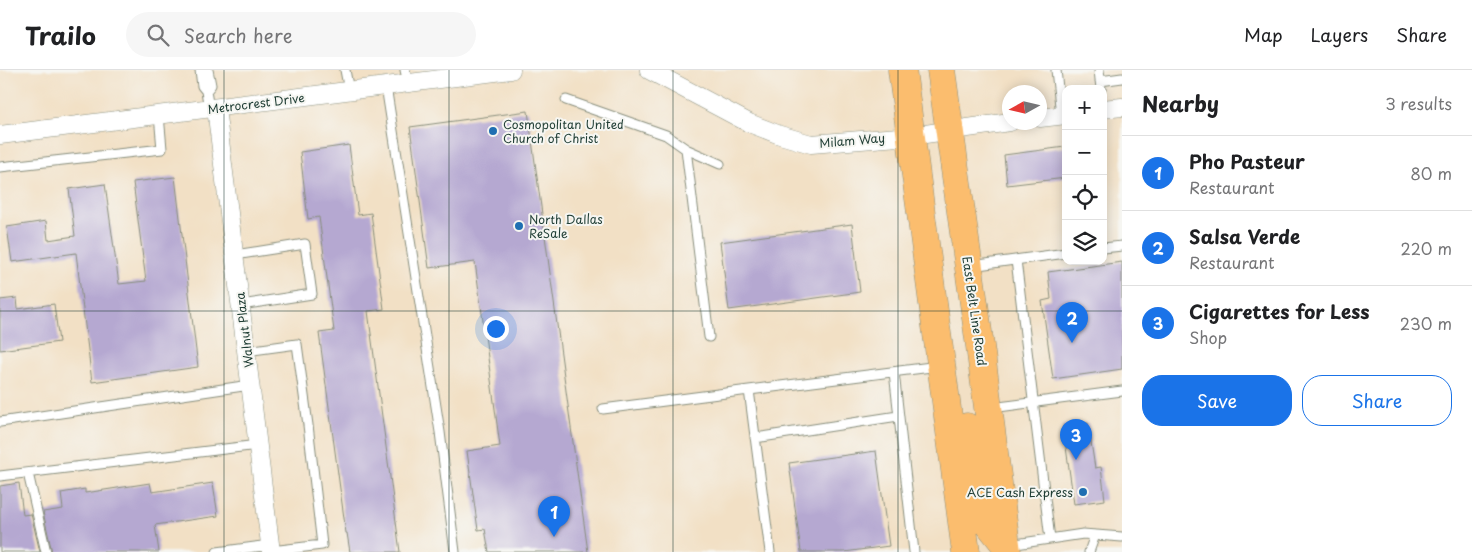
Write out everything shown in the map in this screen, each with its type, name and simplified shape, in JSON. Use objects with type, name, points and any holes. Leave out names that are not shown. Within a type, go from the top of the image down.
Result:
[{"type":"main road","points":[[902,70],[966,552]]},
{"type":"main road","name":"East Belt Line Road","points":[[941,70],[1006,549]]},
{"type":"main road","points":[[941,366],[962,400],[975,470],[978,510],[1006,549]]},
{"type":"street","name":"Metrocrest Drive","points":[[0,135],[386,86],[407,77],[506,70]]},
{"type":"street","name":"Milam Way","points":[[649,70],[749,123],[811,144],[911,136],[1002,123]]},
{"type":"street","points":[[1107,107],[1122,107]]},
{"type":"street","name":"Walnut Plaza","points":[[213,109],[241,305],[271,549]]},
{"type":"street","points":[[1047,117],[1062,115]]},
{"type":"lane","points":[[200,70],[202,86],[213,109]]},
{"type":"lane","points":[[206,91],[211,85],[208,70]]},
{"type":"lane","points":[[345,70],[350,91]]},
{"type":"lane","points":[[1056,70],[1062,104]]},
{"type":"lane","points":[[1098,70],[1101,85],[1122,78]]},
{"type":"lane","points":[[386,86],[440,432],[455,552]]},
{"type":"lane","points":[[566,100],[666,135],[686,149],[720,164]]},
{"type":"lane","points":[[0,167],[162,149],[159,115]]},
{"type":"lane","points":[[686,149],[709,338]]},
{"type":"lane","points":[[234,255],[305,244],[312,294],[241,305]]},
{"type":"lane","points":[[1107,248],[1122,246]]},
{"type":"lane","points":[[968,266],[1062,254]]},
{"type":"lane","points":[[1016,260],[1050,539]]},
{"type":"lane","points":[[217,552],[323,549],[297,344],[246,351]]},
{"type":"lane","points":[[603,409],[941,366]]},
{"type":"lane","points":[[894,372],[914,552]]},
{"type":"lane","points":[[0,422],[250,385]]},
{"type":"lane","points":[[749,390],[770,552]]},
{"type":"lane","points":[[988,408],[1122,391]]},
{"type":"lane","points":[[755,438],[898,416]]},
{"type":"lane","points":[[0,476],[258,445]]},
{"type":"lane","points":[[28,473],[46,552]]},
{"type":"lane","points":[[1006,549],[1050,539],[1084,534],[1122,537]]},
{"type":"lane","points":[[1089,552],[1096,535]]},
{"type":"building","points":[[528,111],[588,552],[489,552],[485,529],[478,530],[467,451],[500,446],[475,262],[429,268],[410,127]]},
{"type":"building","points":[[349,145],[358,215],[371,213],[384,309],[368,311],[400,552],[350,552],[319,333],[334,331],[319,217],[308,219],[300,152]]},
{"type":"building","points":[[1062,147],[1062,178],[1007,185],[1004,155]]},
{"type":"building","points":[[175,177],[198,367],[92,382],[76,253],[12,262],[7,227],[46,221],[48,240],[75,236],[69,189],[105,184],[119,284],[146,281],[133,182]]},
{"type":"building","points":[[852,224],[860,292],[729,310],[720,242]]},
{"type":"building","points":[[1122,262],[1122,369],[1053,379],[1042,301],[1051,299],[1048,272]]},
{"type":"building","points":[[17,298],[18,309],[54,304],[59,342],[0,350],[0,300]]},
{"type":"building","points":[[1088,423],[1095,468],[1101,467],[1105,500],[1074,504],[1063,426]]},
{"type":"building","points":[[876,451],[889,546],[844,552],[801,552],[789,463]]},
{"type":"building","points":[[19,483],[23,515],[31,514],[40,552],[0,552],[0,486]]},
{"type":"building","points":[[150,483],[152,492],[213,483],[218,516],[155,525],[159,552],[52,552],[43,512],[63,509],[61,493],[85,489],[85,493]]},
{"type":"place","name":"Cosmopolitan United Church of Christ","points":[[493,131]]},
{"type":"place","name":"North Dallas ReSale","points":[[519,226]]},
{"type":"place","name":"Salsa Verde","points":[[1072,343]]},
{"type":"place","name":"Cigarettes for Less","points":[[1076,460]]},
{"type":"place","name":"ACE Cash Express","points":[[1083,492]]},
{"type":"place","name":"Pho Pasteur","points":[[554,537]]}]
